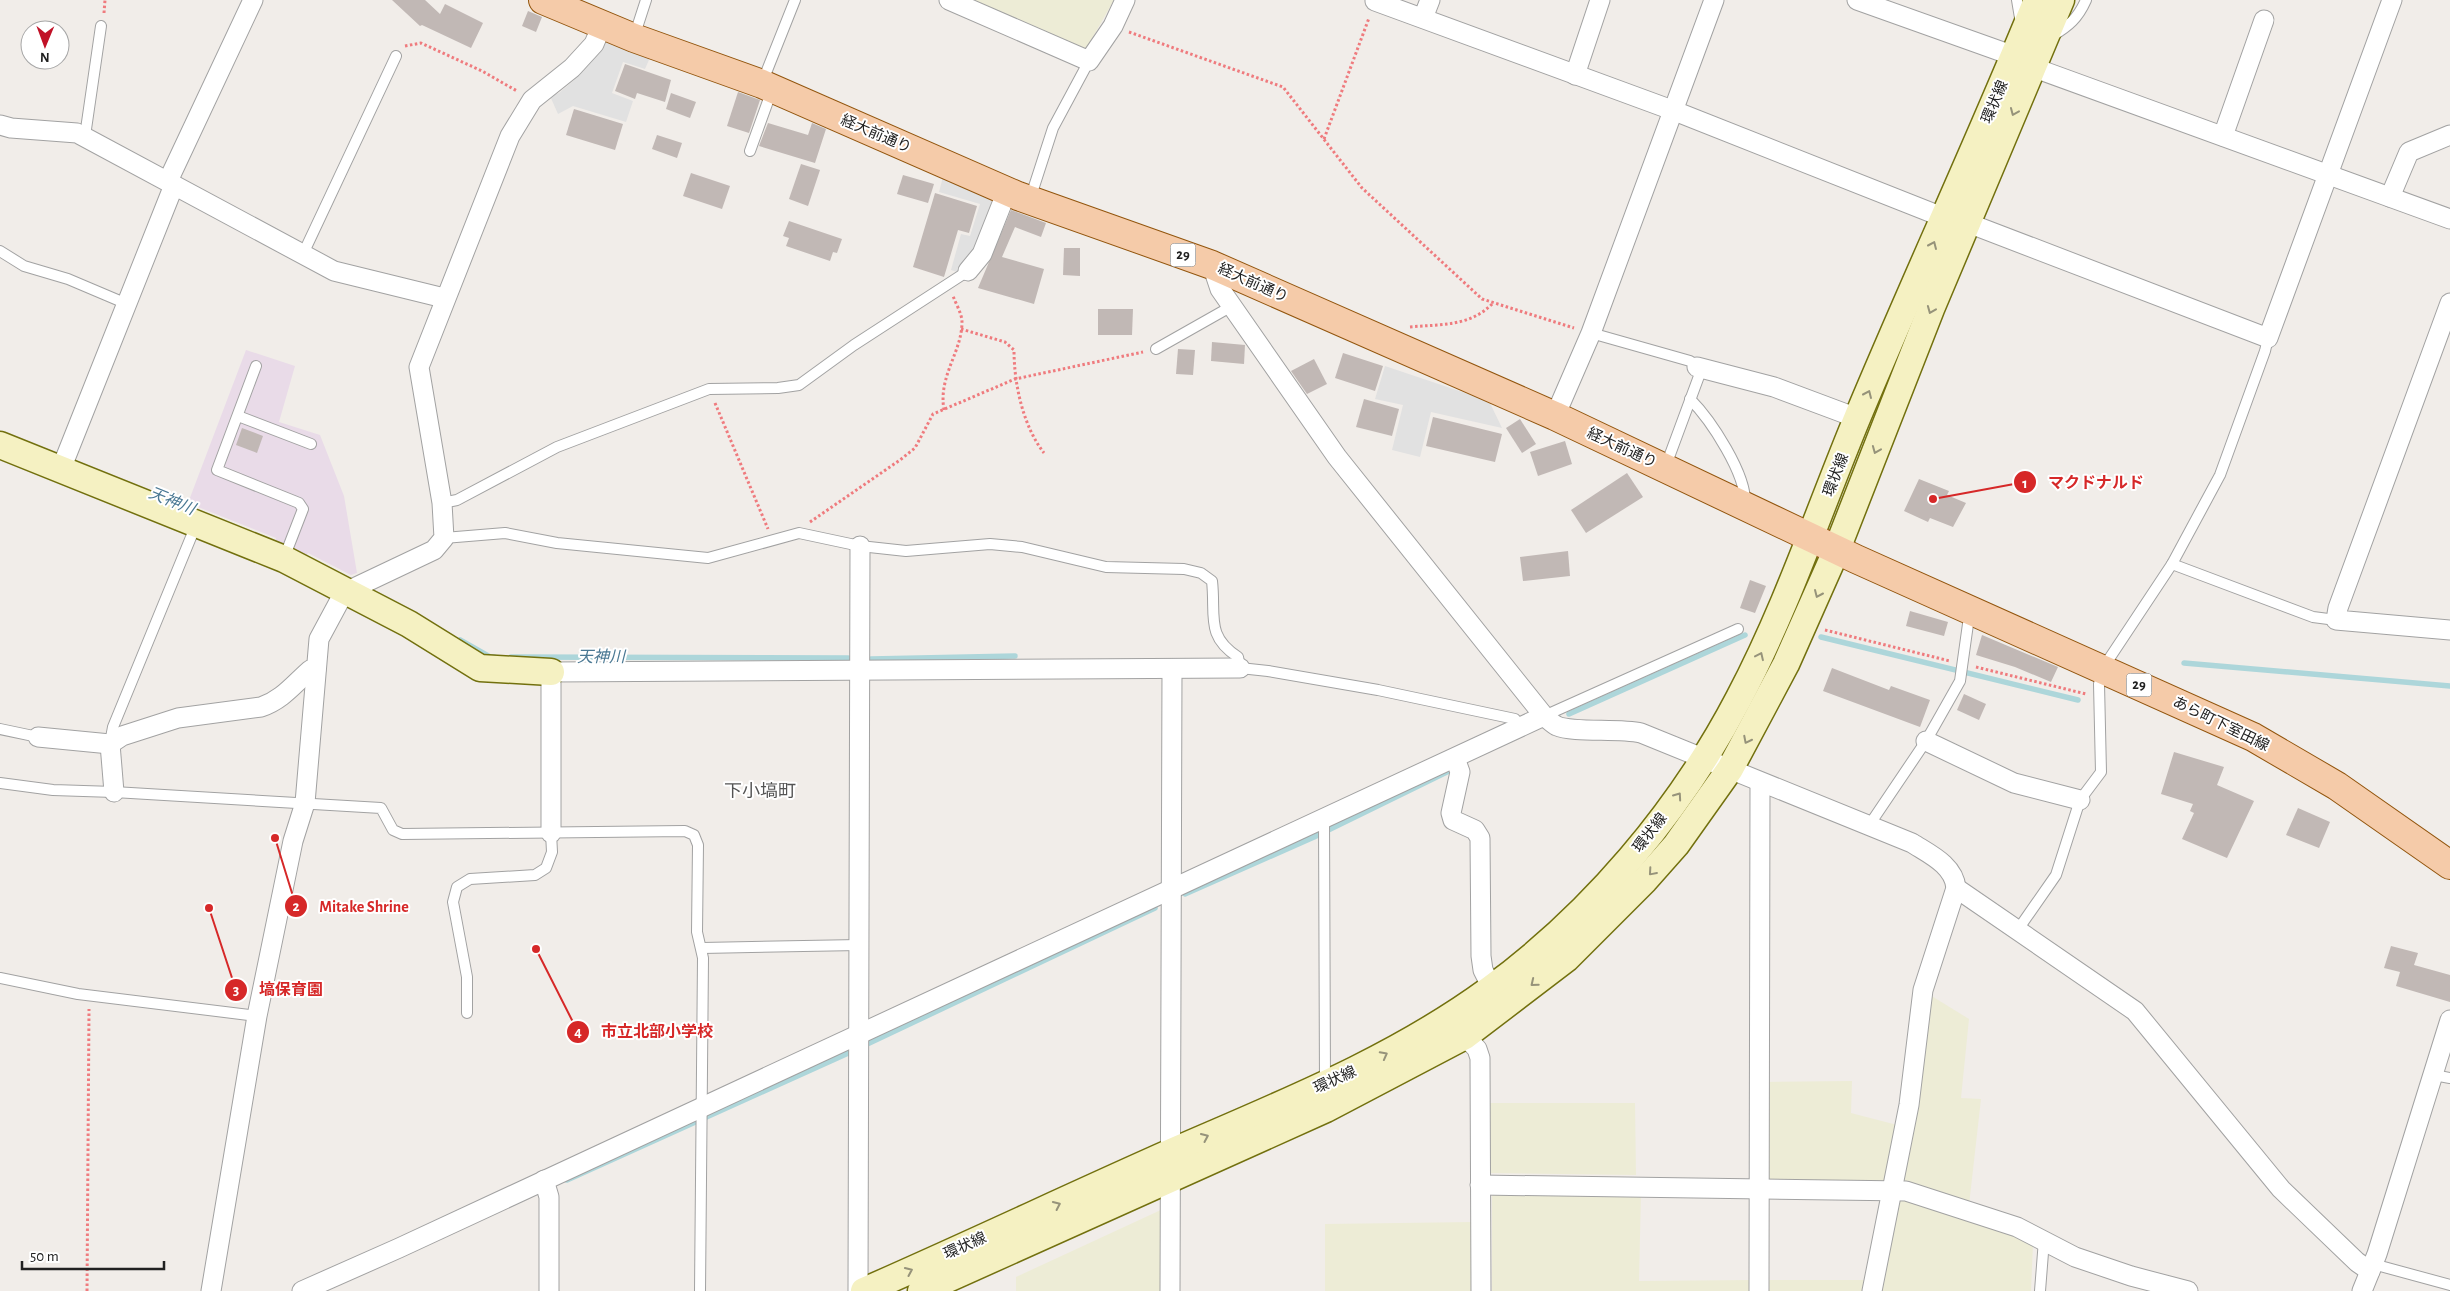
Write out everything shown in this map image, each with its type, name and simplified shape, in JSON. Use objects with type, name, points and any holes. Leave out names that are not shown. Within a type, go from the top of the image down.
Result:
[{"type":"main road","name":"経大前通り","points":[[543,0],[634,38],[767,87],[1018,195],[1212,265],[1555,416],[1812,537]]},
{"type":"main road","name":"あら町下室田線","points":[[1812,537],[2253,737],[2337,786],[2450,865]]},
{"type":"street","points":[[61,469],[127,304],[171,183],[253,0]]},
{"type":"street","points":[[949,0],[1089,61],[1113,26],[1125,0]]},
{"type":"street","points":[[1423,18],[1430,0]]},
{"type":"street","points":[[1575,75],[1600,0]]},
{"type":"street","points":[[1555,416],[1591,333],[1714,0]]},
{"type":"street","points":[[1857,0],[1881,4],[2028,50],[2223,136],[2450,219]]},
{"type":"street","name":"環状線","points":[[2028,50],[2038,0]]},
{"type":"street","name":"環状線","points":[[864,1291],[1169,1153],[1325,1085],[1406,1044],[1492,988],[1555,936],[1615,874],[1655,828],[1704,758],[1740,696],[1812,537],[1857,418],[1957,220],[2028,50],[2061,0]]},
{"type":"street","points":[[1375,1],[1672,110],[2268,338],[2392,0]]},
{"type":"street","points":[[2223,136],[2264,20]]},
{"type":"street","points":[[211,1291],[257,1016],[293,841],[304,803],[319,639],[340,600],[356,587],[434,550],[444,538],[442,503],[418,367],[510,136],[532,100],[572,68],[594,44],[602,25]]},
{"type":"street","points":[[0,125],[11,128],[69,131],[85,136],[334,271],[444,298]]},
{"type":"street","points":[[2390,197],[2409,152],[2450,135]]},
{"type":"street","points":[[968,271],[982,254],[1018,195]]},
{"type":"street","name":"環状線","points":[[921,1291],[1326,1109],[1402,1071],[1465,1036],[1566,959],[1606,920],[1676,845],[1730,769],[1786,664],[1837,549],[1931,309],[1957,220]]},
{"type":"street","points":[[1212,265],[1215,280],[1337,457],[1544,716],[1557,726],[1570,729],[1624,729],[1641,733],[1760,782],[1870,824],[1912,843],[1937,859],[1952,874],[1956,888],[1924,990],[1909,1105],[1872,1291]]},
{"type":"street","points":[[2450,303],[2338,608],[2336,620],[2450,630]]},
{"type":"street","points":[[1699,367],[1774,387],[1857,418]]},
{"type":"street","points":[[0,445],[284,560],[350,592],[409,624],[480,668],[551,672],[1240,668]]},
{"type":"street","points":[[858,1291],[860,546]]},
{"type":"street","points":[[1170,1291],[1172,669]]},
{"type":"street","points":[[38,737],[110,744],[122,736],[178,718],[271,704],[282,698],[310,670],[316,670]]},
{"type":"street","points":[[551,672],[551,833]]},
{"type":"street","points":[[302,1291],[1544,716]]},
{"type":"street","points":[[1926,741],[2014,783],[2080,800]]},
{"type":"street","points":[[110,744],[114,792]]},
{"type":"street","points":[[1456,758],[1460,772],[1451,813],[1453,820],[1475,830],[1480,838],[1481,956],[1483,970],[1492,988]]},
{"type":"street","points":[[1759,1291],[1760,782]]},
{"type":"street","points":[[1956,888],[2135,1011],[2281,1189],[2357,1262],[2371,1268]]},
{"type":"street","points":[[2362,1291],[2442,1077],[2450,1020]]},
{"type":"street","points":[[1465,1036],[1477,1049],[1480,1058],[1481,1291]]},
{"type":"street","points":[[544,1180],[548,1187],[549,1196],[549,1291]]},
{"type":"street","points":[[1480,1185],[1906,1191],[2017,1227],[2075,1257],[2131,1276],[2188,1291]]},
{"type":"lane","points":[[634,38],[646,0]]},
{"type":"lane","points":[[750,151],[767,87],[795,0]]},
{"type":"lane","points":[[2017,0],[2028,50],[2069,26],[2081,12],[2086,0]]},
{"type":"lane","points":[[85,136],[101,26]]},
{"type":"lane","points":[[303,254],[396,56]]},
{"type":"lane","points":[[1018,195],[1089,61]]},
{"type":"lane","points":[[0,251],[24,266],[76,283],[127,304]]},
{"type":"lane","points":[[442,503],[456,500],[557,447],[708,389],[778,388],[799,385],[854,345],[968,271]]},
{"type":"lane","points":[[1156,349],[1232,306]]},
{"type":"lane","points":[[1591,333],[1690,361],[1699,367],[1690,399],[1664,468]]},
{"type":"lane","points":[[2017,931],[2056,875],[2080,800],[2101,772],[2099,684],[2102,668],[2172,564],[2220,475],[2268,338]]},
{"type":"lane","points":[[256,366],[217,470],[299,503],[303,509],[284,560]]},
{"type":"lane","points":[[1690,399],[1701,410],[1738,471],[1746,491],[1745,506]]},
{"type":"lane","points":[[238,416],[310,444]]},
{"type":"lane","points":[[110,744],[113,727],[196,524]]},
{"type":"lane","points":[[444,538],[504,534],[556,543],[708,558],[799,533],[860,546],[906,551],[990,544],[1022,547],[1106,566],[1164,567],[1201,573],[1212,581],[1214,632],[1220,644],[1238,657],[1240,668],[1378,690],[1515,719],[1521,726]]},
{"type":"lane","points":[[2172,564],[2313,617],[2336,620]]},
{"type":"lane","points":[[1870,824],[1926,741],[1960,680],[1968,624],[1973,610]]},
{"type":"lane","points":[[1544,716],[1738,629]]},
{"type":"lane","points":[[0,729],[38,737]]},
{"type":"lane","points":[[0,782],[53,790],[380,808],[393,830],[402,834],[685,831],[694,835],[698,845],[697,932],[702,948],[700,1291]]},
{"type":"lane","points":[[1324,818],[1325,1085]]},
{"type":"lane","points":[[467,1013],[467,977],[453,902],[457,887],[470,879],[535,875],[546,868],[552,852],[551,833]]},
{"type":"lane","points":[[702,948],[709,946],[859,945]]},
{"type":"lane","points":[[0,978],[90,996],[257,1016]]},
{"type":"lane","points":[[2040,1291],[2044,1240]]},
{"type":"lane","points":[[2371,1268],[2450,1285]]},
{"type":"path","points":[[1324,139],[1375,1]]},
{"type":"path","points":[[1113,26],[1284,87],[1362,188],[1482,299],[1591,333]]},
{"type":"path","points":[[396,56],[404,47],[421,43],[482,70],[532,100]]},
{"type":"path","points":[[944,410],[941,398],[962,320],[948,284]]},
{"type":"path","points":[[1407,327],[1453,324],[1482,314],[1493,303]]},
{"type":"path","points":[[961,329],[1005,342],[1014,350],[1015,379],[1032,438],[1044,453]]},
{"type":"path","points":[[799,533],[814,517],[915,448],[933,414],[1015,379],[1156,349]]},
{"type":"path","points":[[708,389],[772,539]]},
{"type":"path","points":[[87,1291],[90,996]]},
{"type":"shaded area","points":[[607,37],[652,53],[645,69],[623,62],[612,93],[633,101],[626,122],[573,106],[558,114],[550,96],[559,93],[573,81],[598,52]]},
{"type":"shaded area","points":[[944,173],[997,198],[978,249],[957,272],[951,270],[961,234],[970,236],[980,204],[939,192]]},
{"type":"shaded area","points":[[246,350],[295,366],[279,422],[320,435],[344,496],[357,573],[351,575],[308,553],[305,559],[274,545],[276,538],[188,503]]},
{"type":"shaded area","points":[[1385,366],[1489,401],[1502,428],[1431,412],[1420,457],[1392,450],[1403,405],[1375,399]]},
{"type":"green space","points":[[970,0],[1114,0],[1086,49],[1080,50]]},
{"type":"green space","points":[[1930,995],[1969,1019],[1961,1098],[1981,1099],[1969,1205],[1906,1187],[1901,1180]]},
{"type":"green space","points":[[1852,1081],[1851,1113],[1901,1126],[1887,1184],[1767,1185],[1765,1082]]},
{"type":"green space","points":[[1487,1103],[1635,1103],[1636,1175],[1487,1173]]},
{"type":"green space","points":[[1498,1191],[1641,1193],[1639,1281],[1753,1280],[1753,1291],[1492,1291],[1492,1196]]},
{"type":"green space","points":[[1905,1198],[2023,1237],[2033,1244],[2031,1291],[1880,1291],[1898,1199]]},
{"type":"green space","points":[[1163,1209],[1164,1291],[1016,1291],[1016,1277]]},
{"type":"green space","points":[[1474,1222],[1475,1291],[1325,1291],[1325,1224]]},
{"type":"green space","points":[[1763,1280],[1868,1280],[1865,1291],[1764,1291]]},
{"type":"building","points":[[392,0],[425,0],[440,14],[445,4],[483,23],[471,48],[422,25],[420,26]]},
{"type":"building","points":[[528,11],[542,17],[536,32],[522,26]]},
{"type":"building","points":[[625,64],[671,80],[665,102],[637,93],[635,99],[615,91]]},
{"type":"building","points":[[738,92],[760,100],[749,133],[727,126]]},
{"type":"building","points":[[671,93],[696,102],[690,118],[666,109]]},
{"type":"building","points":[[574,109],[623,124],[615,150],[566,135]]},
{"type":"building","points":[[768,123],[808,135],[812,123],[826,129],[815,163],[759,146]]},
{"type":"building","points":[[657,135],[682,143],[677,158],[652,149]]},
{"type":"building","points":[[801,164],[820,170],[808,206],[789,199]]},
{"type":"building","points":[[691,173],[730,186],[722,209],[683,196]]},
{"type":"building","points":[[903,175],[934,184],[928,203],[897,194]]},
{"type":"building","points":[[935,193],[977,206],[969,233],[958,230],[944,277],[913,267]]},
{"type":"building","points":[[1011,210],[1046,223],[1041,237],[1015,227],[1002,257],[1044,269],[1034,304],[978,288]]},
{"type":"building","points":[[789,221],[842,239],[837,253],[833,252],[830,261],[786,246],[789,238],[783,236]]},
{"type":"building","points":[[1064,248],[1080,248],[1080,276],[1063,275]]},
{"type":"building","points":[[1098,309],[1133,309],[1132,335],[1098,335]]},
{"type":"building","points":[[1212,342],[1245,345],[1244,364],[1211,361]]},
{"type":"building","points":[[1178,349],[1195,350],[1193,375],[1176,374]]},
{"type":"building","points":[[1343,353],[1383,366],[1375,391],[1335,378]]},
{"type":"building","points":[[1314,359],[1327,384],[1307,394],[1291,371]]},
{"type":"building","points":[[1364,399],[1399,409],[1392,436],[1356,427]]},
{"type":"building","points":[[1433,417],[1502,434],[1495,462],[1426,446]]},
{"type":"building","points":[[1520,419],[1536,444],[1522,453],[1506,428]]},
{"type":"building","points":[[242,428],[263,436],[257,453],[236,445]]},
{"type":"building","points":[[1565,441],[1572,464],[1538,476],[1530,452]]},
{"type":"building","points":[[1627,473],[1643,497],[1586,533],[1571,510]]},
{"type":"building","points":[[1919,479],[1949,491],[1947,495],[1966,503],[1953,527],[1930,518],[1928,522],[1904,511]]},
{"type":"building","points":[[1568,551],[1570,576],[1523,581],[1520,557]]},
{"type":"building","points":[[1750,580],[1766,586],[1755,613],[1740,608]]},
{"type":"building","points":[[1910,611],[1948,622],[1944,636],[1906,626]]},
{"type":"building","points":[[1982,635],[2058,667],[2051,682],[2015,667],[1976,655]]},
{"type":"building","points":[[1832,668],[1889,690],[1891,686],[1930,700],[1920,727],[1823,691]]},
{"type":"building","points":[[1964,694],[1986,704],[1979,720],[1957,710]]},
{"type":"building","points":[[2174,752],[2224,767],[2217,785],[2254,801],[2227,858],[2182,839],[2194,813],[2190,811],[2193,804],[2161,794]]},
{"type":"building","points":[[2298,808],[2330,822],[2319,848],[2286,835]]},
{"type":"building","points":[[2391,946],[2418,953],[2414,965],[2450,975],[2450,1002],[2396,986],[2400,972],[2384,968]]},
{"type":"waterway","points":[[1569,714],[1745,635]]},
{"type":"waterway","points":[[1821,637],[2078,700]]},
{"type":"waterway","name":"天神川","points":[[460,640],[490,657],[494,657]]},
{"type":"waterway","name":"天神川","points":[[871,659],[1015,656]]},
{"type":"waterway","name":"天神川","points":[[511,657],[848,658]]},
{"type":"waterway","points":[[2184,663],[2450,686]]},
{"type":"waterway","points":[[1185,894],[1314,837],[1455,768]]},
{"type":"waterway","points":[[863,1046],[1155,908]]},
{"type":"waterway","points":[[567,1180],[855,1050]]},
{"type":"place","name":"マクドナルド","points":[[1933,499]]},
{"type":"place","name":"Mitake Shrine","points":[[275,838]]},
{"type":"place","name":"塙保育園","points":[[209,908]]},
{"type":"place","name":"市立北部小学校","points":[[536,949]]},
{"type":"district","name":"下小塙町","points":[[760,792]]}]
